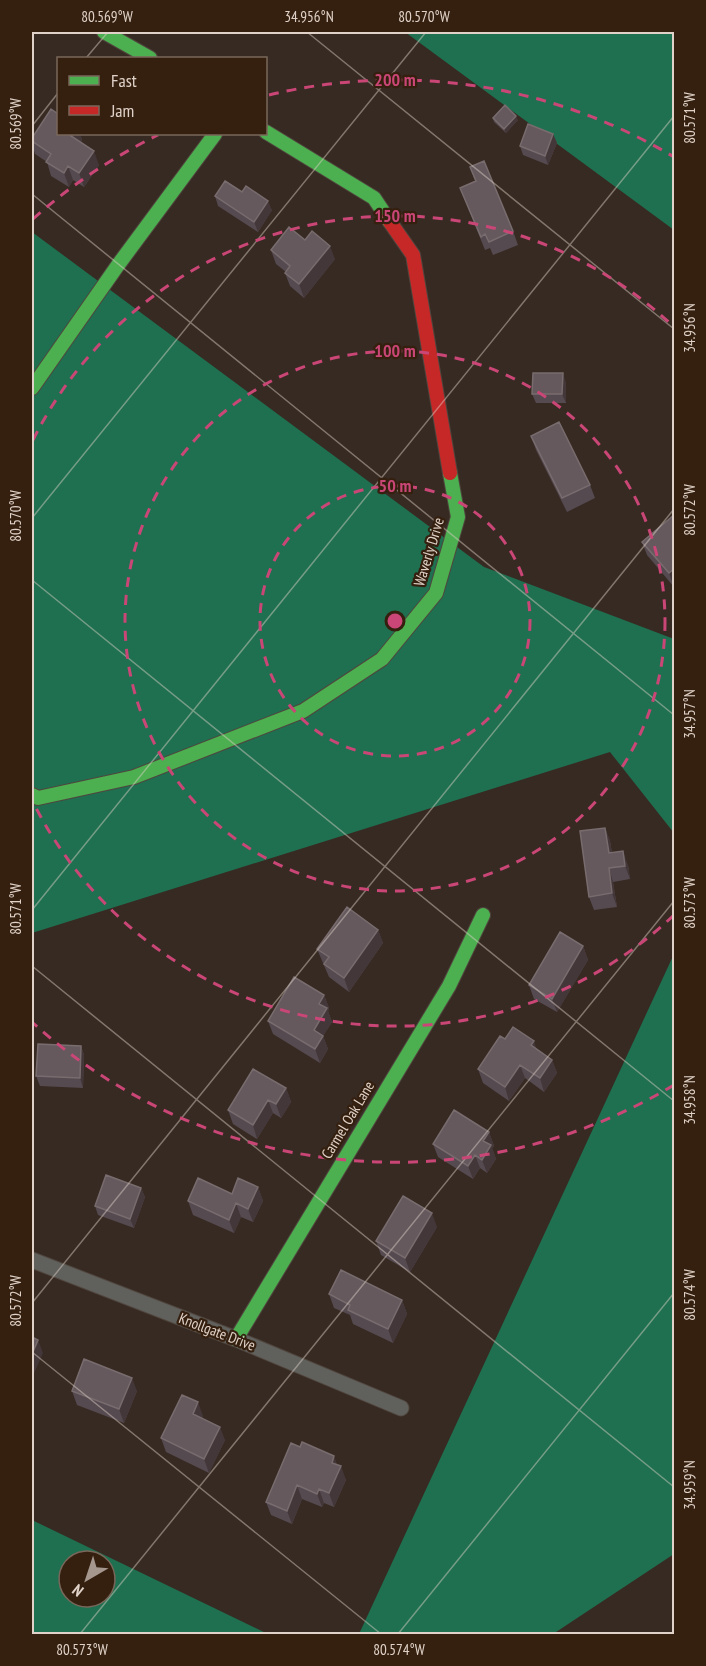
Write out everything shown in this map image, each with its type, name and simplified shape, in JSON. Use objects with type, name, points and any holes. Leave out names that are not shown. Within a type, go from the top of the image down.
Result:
[{"type":"street","points":[[104,32],[148,57]]},
{"type":"street","name":"Waverly Drive","points":[[32,795],[38,798],[134,777],[303,711],[382,659],[436,593],[458,517],[413,255],[375,198],[267,133]]},
{"type":"street","points":[[32,388],[118,265],[214,135]]},
{"type":"street","name":"Carmel Oak Lane","points":[[236,1339],[449,986],[483,915]]},
{"type":"street","name":"Knollgate Drive","points":[[32,1260],[236,1339],[401,1408]]},
{"type":"green space","points":[[405,32],[674,32],[674,230]]},
{"type":"green space","points":[[32,232],[484,567],[674,639],[674,833],[610,752],[32,933]]},
{"type":"green space","points":[[674,954],[674,1554],[553,1634],[359,1634]]},
{"type":"green space","points":[[32,1520],[92,1549],[57,1549],[57,1609],[117,1609],[117,1561],[268,1634],[32,1634]]},
{"type":"building","points":[[505,105],[516,116],[504,129],[493,118]]},
{"type":"building","points":[[51,109],[57,113],[57,135],[72,135],[94,151],[79,173],[68,166],[64,173],[46,162],[51,154],[32,141]]},
{"type":"building","points":[[528,124],[553,134],[545,156],[520,146]]},
{"type":"building","points":[[484,161],[513,231],[489,242],[485,234],[481,237],[460,188],[476,181],[470,167]]},
{"type":"building","points":[[225,181],[242,192],[246,186],[268,201],[254,222],[215,196]]},
{"type":"building","points":[[289,227],[305,240],[312,231],[330,246],[299,284],[285,273],[290,266],[271,250]]},
{"type":"building","points":[[533,373],[563,373],[562,394],[532,394]]},
{"type":"building","points":[[559,422],[590,485],[562,498],[531,436]]},
{"type":"building","points":[[675,514],[675,568],[669,573],[642,542]]},
{"type":"building","points":[[605,828],[609,853],[623,851],[625,866],[609,868],[612,893],[589,897],[580,831]]},
{"type":"building","points":[[347,907],[378,930],[344,978],[324,964],[329,957],[317,949]]},
{"type":"building","points":[[560,932],[583,946],[552,999],[529,985]]},
{"type":"building","points":[[294,977],[324,995],[319,1004],[327,1008],[314,1030],[323,1036],[315,1049],[268,1021]]},
{"type":"building","points":[[513,1027],[534,1041],[531,1045],[552,1060],[540,1078],[520,1065],[505,1087],[478,1069],[500,1036],[505,1039]]},
{"type":"building","points":[[38,1044],[81,1046],[80,1078],[36,1076]]},
{"type":"building","points":[[253,1069],[286,1088],[276,1104],[268,1100],[253,1125],[228,1110]]},
{"type":"building","points":[[454,1110],[489,1132],[483,1141],[491,1145],[482,1160],[475,1155],[468,1166],[433,1144]]},
{"type":"building","points":[[106,1175],[141,1188],[130,1219],[95,1206]]},
{"type":"building","points":[[198,1178],[232,1194],[238,1178],[258,1187],[248,1209],[236,1203],[229,1220],[188,1201]]},
{"type":"building","points":[[403,1196],[432,1213],[405,1258],[376,1241]]},
{"type":"building","points":[[341,1270],[402,1300],[388,1329],[348,1310],[350,1305],[329,1294]]},
{"type":"building","points":[[32,1337],[38,1340],[32,1354]]},
{"type":"building","points":[[84,1359],[132,1378],[119,1409],[72,1391]]},
{"type":"building","points":[[182,1395],[198,1402],[193,1414],[220,1427],[204,1459],[161,1438]]},
{"type":"building","points":[[302,1442],[334,1456],[332,1463],[341,1466],[329,1493],[319,1489],[317,1494],[297,1485],[287,1511],[266,1502],[291,1443],[300,1447]]},
{"type":"traffic: fast","points":[[104,32],[148,57]]},
{"type":"traffic: fast","points":[[267,133],[374,198],[390,222]]},
{"type":"traffic: fast","points":[[32,388],[118,265],[214,135]]},
{"type":"traffic: fast","points":[[32,795],[38,798],[134,777],[303,711],[382,659],[436,593],[458,517],[450,473]]},
{"type":"traffic: fast","points":[[236,1339],[449,986],[483,915]]},
{"type":"traffic: jam","points":[[390,222],[413,255],[450,473]]}]
